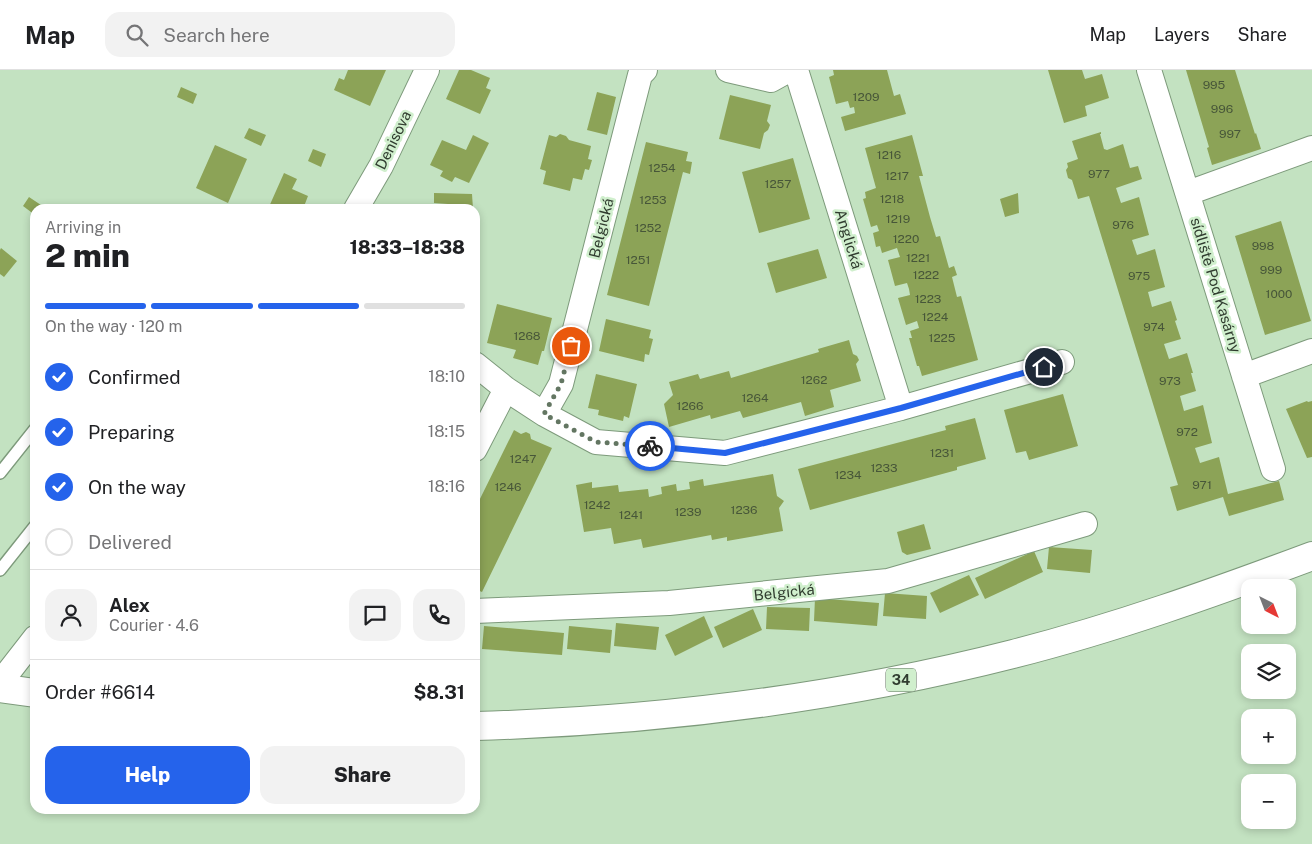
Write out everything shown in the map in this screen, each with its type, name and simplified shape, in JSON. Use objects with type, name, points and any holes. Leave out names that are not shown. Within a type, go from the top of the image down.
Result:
[{"type":"main road","name":"34","points":[[480,726],[606,720],[740,707],[820,695],[910,678],[1013,654],[1166,609],[1312,556]]},
{"type":"main road","points":[[0,688],[30,692]]},
{"type":"street","name":"Denisova","points":[[359,204],[381,166],[427,70]]},
{"type":"street","name":"Belgická","points":[[544,414],[561,384],[640,75],[645,70]]},
{"type":"street","points":[[728,70],[771,80],[789,70]]},
{"type":"street","name":"Anglická","points":[[796,70],[901,408]]},
{"type":"street","name":"sídliště Pod Kasárny","points":[[1149,70],[1273,469]]},
{"type":"street","points":[[1188,193],[1312,148]]},
{"type":"street","points":[[1244,376],[1312,351]]},
{"type":"street","points":[[480,368],[506,389],[544,414],[596,442],[725,453],[901,408],[1062,362]]},
{"type":"street","points":[[480,439],[506,389]]},
{"type":"street","name":"Belgická","points":[[480,611],[669,603],[888,581],[1085,524]]},
{"type":"street","points":[[0,683],[30,644]]},
{"type":"lane","points":[[0,473],[30,435]]},
{"type":"lane","points":[[0,570],[30,532]]},
{"type":"building","points":[[348,70],[386,70],[370,106],[334,90],[339,78],[344,80]]},
{"type":"building","points":[[459,70],[471,70],[490,78],[486,88],[491,90],[480,114],[446,99]]},
{"type":"building","points":[[833,70],[887,70],[894,96],[900,94],[906,114],[845,131],[841,117],[855,113],[854,107],[850,108],[848,101],[836,104],[829,77],[834,75]]},
{"type":"building","points":[[1048,70],[1082,70],[1085,79],[1102,74],[1109,98],[1085,106],[1087,116],[1064,123]]},
{"type":"building","points":[[1186,70],[1235,70],[1261,149],[1212,165],[1207,148],[1209,147]]},
{"type":"building","points":[[181,87],[197,94],[193,104],[177,97]]},
{"type":"building","points":[[597,92],[616,97],[607,135],[587,130]]},
{"type":"building","points":[[730,95],[771,105],[767,121],[770,125],[764,133],[760,149],[719,139]]},
{"type":"building","points":[[249,128],[266,135],[261,146],[244,138]]},
{"type":"building","points":[[1101,132],[1104,149],[1107,150],[1123,144],[1130,168],[1138,166],[1142,179],[1116,188],[1121,203],[1139,197],[1149,235],[1132,240],[1137,255],[1155,249],[1165,287],[1148,292],[1152,307],[1171,301],[1177,320],[1175,321],[1181,339],[1164,344],[1169,359],[1187,353],[1193,373],[1191,373],[1196,391],[1180,396],[1184,411],[1203,405],[1212,443],[1195,448],[1200,463],[1219,457],[1228,494],[1279,481],[1284,500],[1229,516],[1223,497],[1177,511],[1170,487],[1178,485],[1089,196],[1078,199],[1072,180],[1068,178],[1066,170],[1068,167],[1067,163],[1078,159],[1072,141]]},
{"type":"building","points":[[560,134],[566,136],[569,140],[591,146],[588,159],[592,160],[589,170],[585,169],[582,180],[573,178],[570,191],[543,184],[546,171],[540,169],[549,135],[556,137]]},
{"type":"building","points":[[473,135],[489,143],[469,183],[455,177],[452,182],[440,176],[443,171],[430,165],[442,140],[466,150]]},
{"type":"building","points":[[912,135],[923,176],[919,176],[930,217],[936,237],[940,236],[949,268],[954,266],[957,275],[952,277],[957,297],[961,296],[978,360],[922,376],[909,338],[912,338],[910,331],[919,328],[917,321],[906,325],[898,298],[910,295],[909,289],[907,283],[895,286],[888,260],[900,257],[897,248],[882,253],[880,246],[876,247],[873,233],[879,231],[877,225],[871,227],[863,199],[866,198],[865,192],[876,188],[865,148]]},
{"type":"building","points":[[646,142],[688,152],[686,161],[692,162],[690,174],[683,172],[649,306],[607,295]]},
{"type":"building","points":[[215,145],[247,159],[228,203],[196,188]]},
{"type":"building","points":[[313,149],[326,154],[321,167],[308,161]]},
{"type":"building","points":[[793,158],[810,219],[759,233],[742,172]]},
{"type":"building","points":[[284,173],[297,179],[292,189],[308,196],[305,204],[270,204]]},
{"type":"building","points":[[434,193],[472,194],[473,204],[434,203]]},
{"type":"building","points":[[1018,193],[1019,213],[1005,217],[1000,199]]},
{"type":"building","points":[[29,197],[40,204],[30,204],[30,211],[23,206]]},
{"type":"building","points":[[1281,221],[1311,321],[1265,335],[1235,236]]},
{"type":"building","points":[[1,248],[17,261],[4,277],[0,274]]},
{"type":"building","points":[[818,249],[827,278],[776,293],[767,263]]},
{"type":"building","points":[[497,304],[552,318],[544,351],[542,351],[538,365],[513,358],[516,350],[487,343]]},
{"type":"building","points":[[606,319],[651,330],[649,338],[653,339],[649,355],[645,354],[644,362],[599,351]]},
{"type":"building","points":[[849,340],[853,354],[859,360],[856,364],[861,381],[830,390],[834,407],[805,416],[801,402],[743,418],[740,411],[711,419],[710,415],[669,427],[664,404],[673,395],[669,382],[698,374],[700,379],[729,371],[731,378],[819,352],[818,349]]},
{"type":"building","points":[[596,374],[637,384],[629,418],[624,416],[623,421],[598,415],[599,410],[588,408]]},
{"type":"building","points":[[1063,394],[1078,446],[1029,460],[1026,451],[1016,453],[1004,410]]},
{"type":"building","points":[[1312,401],[1312,457],[1307,458],[1286,409]]},
{"type":"building","points":[[975,418],[986,459],[957,467],[957,470],[810,510],[798,469],[946,430],[945,426]]},
{"type":"building","points":[[514,430],[521,434],[526,432],[530,434],[531,439],[552,448],[482,592],[480,591],[480,499]]},
{"type":"building","points":[[773,474],[777,496],[784,501],[779,508],[783,531],[727,541],[727,537],[712,540],[711,535],[643,548],[641,539],[614,544],[611,528],[584,532],[576,485],[592,482],[592,488],[618,485],[619,492],[648,489],[649,497],[662,494],[661,487],[676,484],[677,491],[690,489],[689,482],[703,479],[704,486]]},
{"type":"building","points":[[924,524],[931,549],[907,555],[902,552],[897,532]]},
{"type":"building","points":[[1049,547],[1092,550],[1090,573],[1047,569]]},
{"type":"building","points":[[1034,551],[1043,572],[985,599],[975,578]]},
{"type":"building","points":[[969,575],[979,595],[940,613],[930,593]]},
{"type":"building","points":[[885,593],[927,596],[926,619],[883,616]]},
{"type":"building","points":[[815,598],[879,603],[877,626],[814,621]]},
{"type":"building","points":[[767,607],[810,608],[809,631],[766,629]]},
{"type":"building","points":[[753,609],[762,630],[723,648],[714,627]]},
{"type":"building","points":[[704,616],[713,637],[675,656],[665,635]]},
{"type":"building","points":[[616,623],[659,627],[656,650],[614,646]]},
{"type":"building","points":[[484,626],[564,633],[562,655],[482,649]]},
{"type":"building","points":[[569,626],[612,630],[610,653],[567,649]]},
{"type":"way so far","points":[[571,346],[561,384],[544,414],[596,442],[650,446]]},
{"type":"route","points":[[650,446],[725,453],[901,408],[1044,367]]}]
